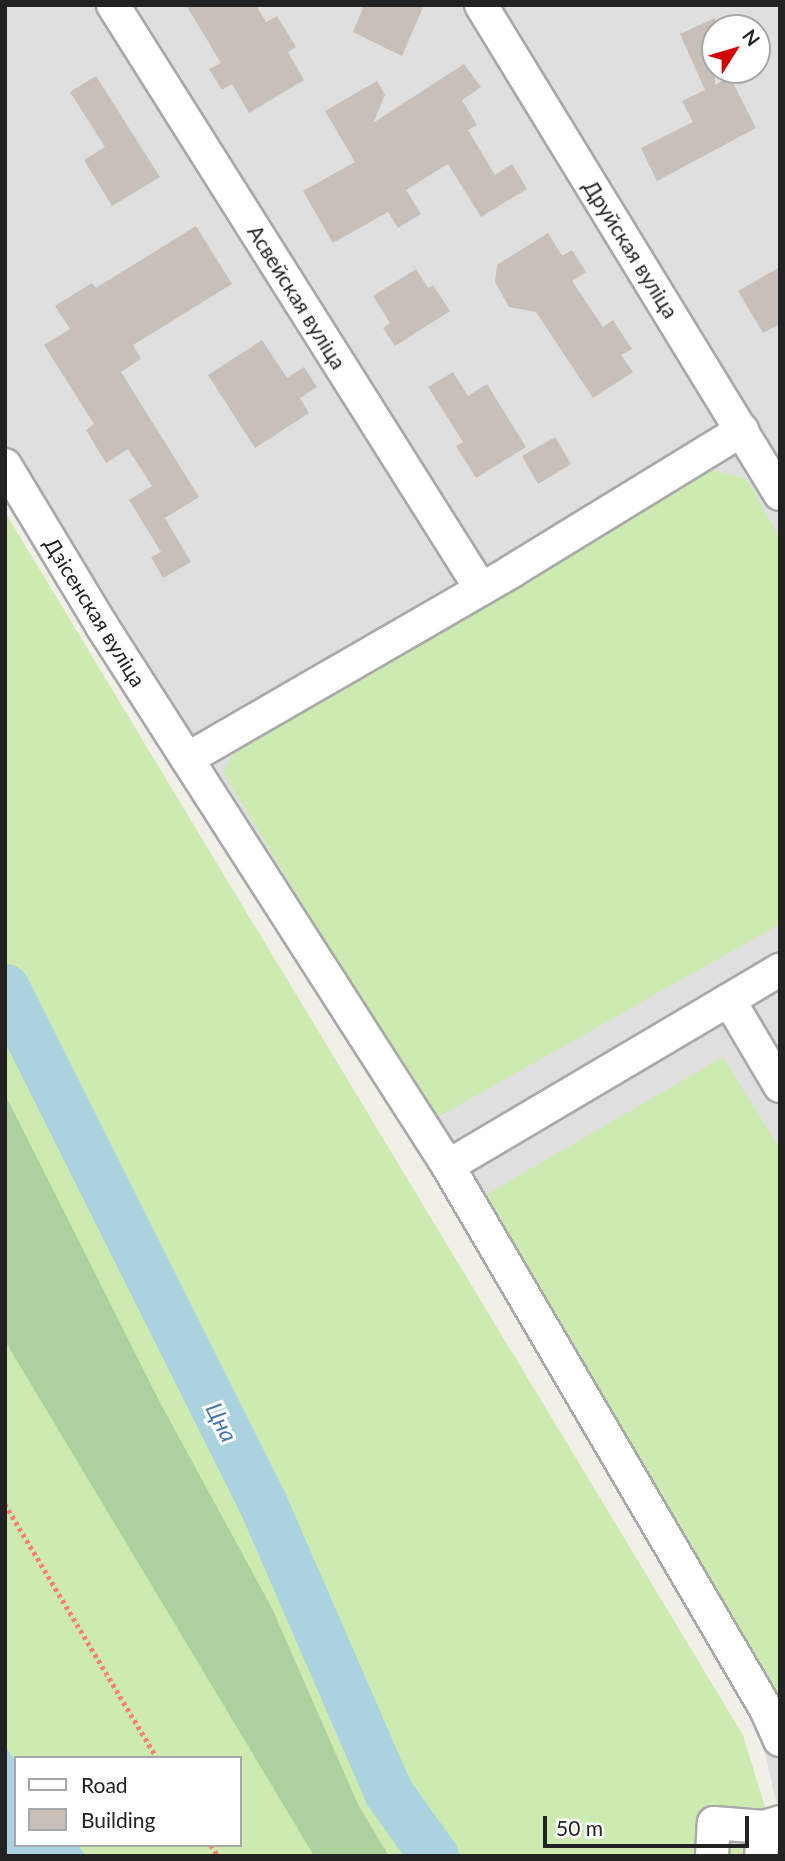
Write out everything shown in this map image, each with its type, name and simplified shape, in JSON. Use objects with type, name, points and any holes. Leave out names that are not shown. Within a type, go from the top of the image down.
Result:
[{"type":"street","name":"Асвейская вуліца","points":[[113,5],[481,589]]},
{"type":"street","name":"Друйская вуліца","points":[[481,5],[780,494]]},
{"type":"street","points":[[187,759],[481,589],[742,430]]},
{"type":"street","name":"Дзісенская вуліца","points":[[5,465],[187,759],[448,1167],[766,1709],[780,1740]]},
{"type":"street","points":[[448,1167],[780,970]]},
{"type":"street","points":[[729,1000],[780,1086]]},
{"type":"street","points":[[712,1856],[714,1823],[768,1835]]},
{"type":"path","points":[[5,1504],[156,1756]]},
{"type":"shaded area","points":[[5,5],[780,5],[780,1819],[756,1714],[451,1198],[5,468]]},
{"type":"green space","points":[[710,469],[747,479],[780,538],[780,924],[433,1120],[223,772],[243,736]]},
{"type":"green space","points":[[5,512],[743,1735],[780,1856],[389,1856],[358,1804],[272,1608],[161,1404],[5,1094]]},
{"type":"green space","points":[[723,1057],[780,1149],[780,1704],[484,1196]]},
{"type":"green space","points":[[5,1094],[161,1404],[272,1608],[358,1804],[389,1856],[314,1856],[5,1341]]},
{"type":"green space","points":[[5,1341],[314,1856],[86,1856],[79,1847],[242,1847],[242,1756],[14,1756],[14,1759],[5,1746]]},
{"type":"water","points":[[5,1746],[14,1759],[14,1847],[79,1847],[86,1856],[5,1856]]},
{"type":"building","points":[[186,5],[256,5],[266,22],[277,16],[296,47],[288,52],[304,80],[249,113],[232,84],[222,90],[209,69],[221,63]]},
{"type":"building","points":[[364,5],[424,5],[402,56],[353,32]]},
{"type":"building","points":[[701,24],[701,81],[680,34]]},
{"type":"building","points":[[464,64],[481,87],[462,100],[477,125],[468,130],[495,175],[512,164],[527,189],[481,217],[448,164],[406,190],[421,214],[398,228],[388,212],[333,243],[303,191],[355,162],[325,111],[377,81],[385,95],[373,123]]},
{"type":"building","points":[[96,76],[160,177],[112,206],[84,160],[105,147],[70,92]]},
{"type":"building","points":[[702,84],[734,84],[756,128],[657,181],[641,148],[693,122],[682,101],[705,90]]},
{"type":"building","points":[[196,226],[232,284],[133,345],[141,359],[121,372],[199,497],[165,518],[191,562],[163,578],[151,557],[161,552],[129,500],[152,486],[128,449],[106,463],[86,430],[94,424],[44,345],[70,329],[55,306],[92,283],[96,288]]},
{"type":"building","points":[[548,233],[562,256],[572,250],[586,272],[572,281],[603,327],[613,320],[632,349],[621,355],[633,372],[593,398],[536,312],[509,307],[495,282],[497,265]]},
{"type":"building","points":[[780,267],[780,324],[763,333],[738,291]]},
{"type":"building","points":[[416,269],[428,288],[433,285],[450,311],[395,346],[383,328],[390,323],[373,296]]},
{"type":"building","points":[[262,340],[287,378],[304,367],[317,387],[300,398],[309,413],[255,448],[208,375]]},
{"type":"building","points":[[453,372],[468,396],[487,384],[526,447],[476,478],[456,446],[463,442],[428,387]]},
{"type":"building","points":[[555,437],[571,464],[538,484],[522,456]]},
{"type":"waterway","name":"Цна","points":[[5,988],[263,1504],[388,1792],[434,1856]]}]
